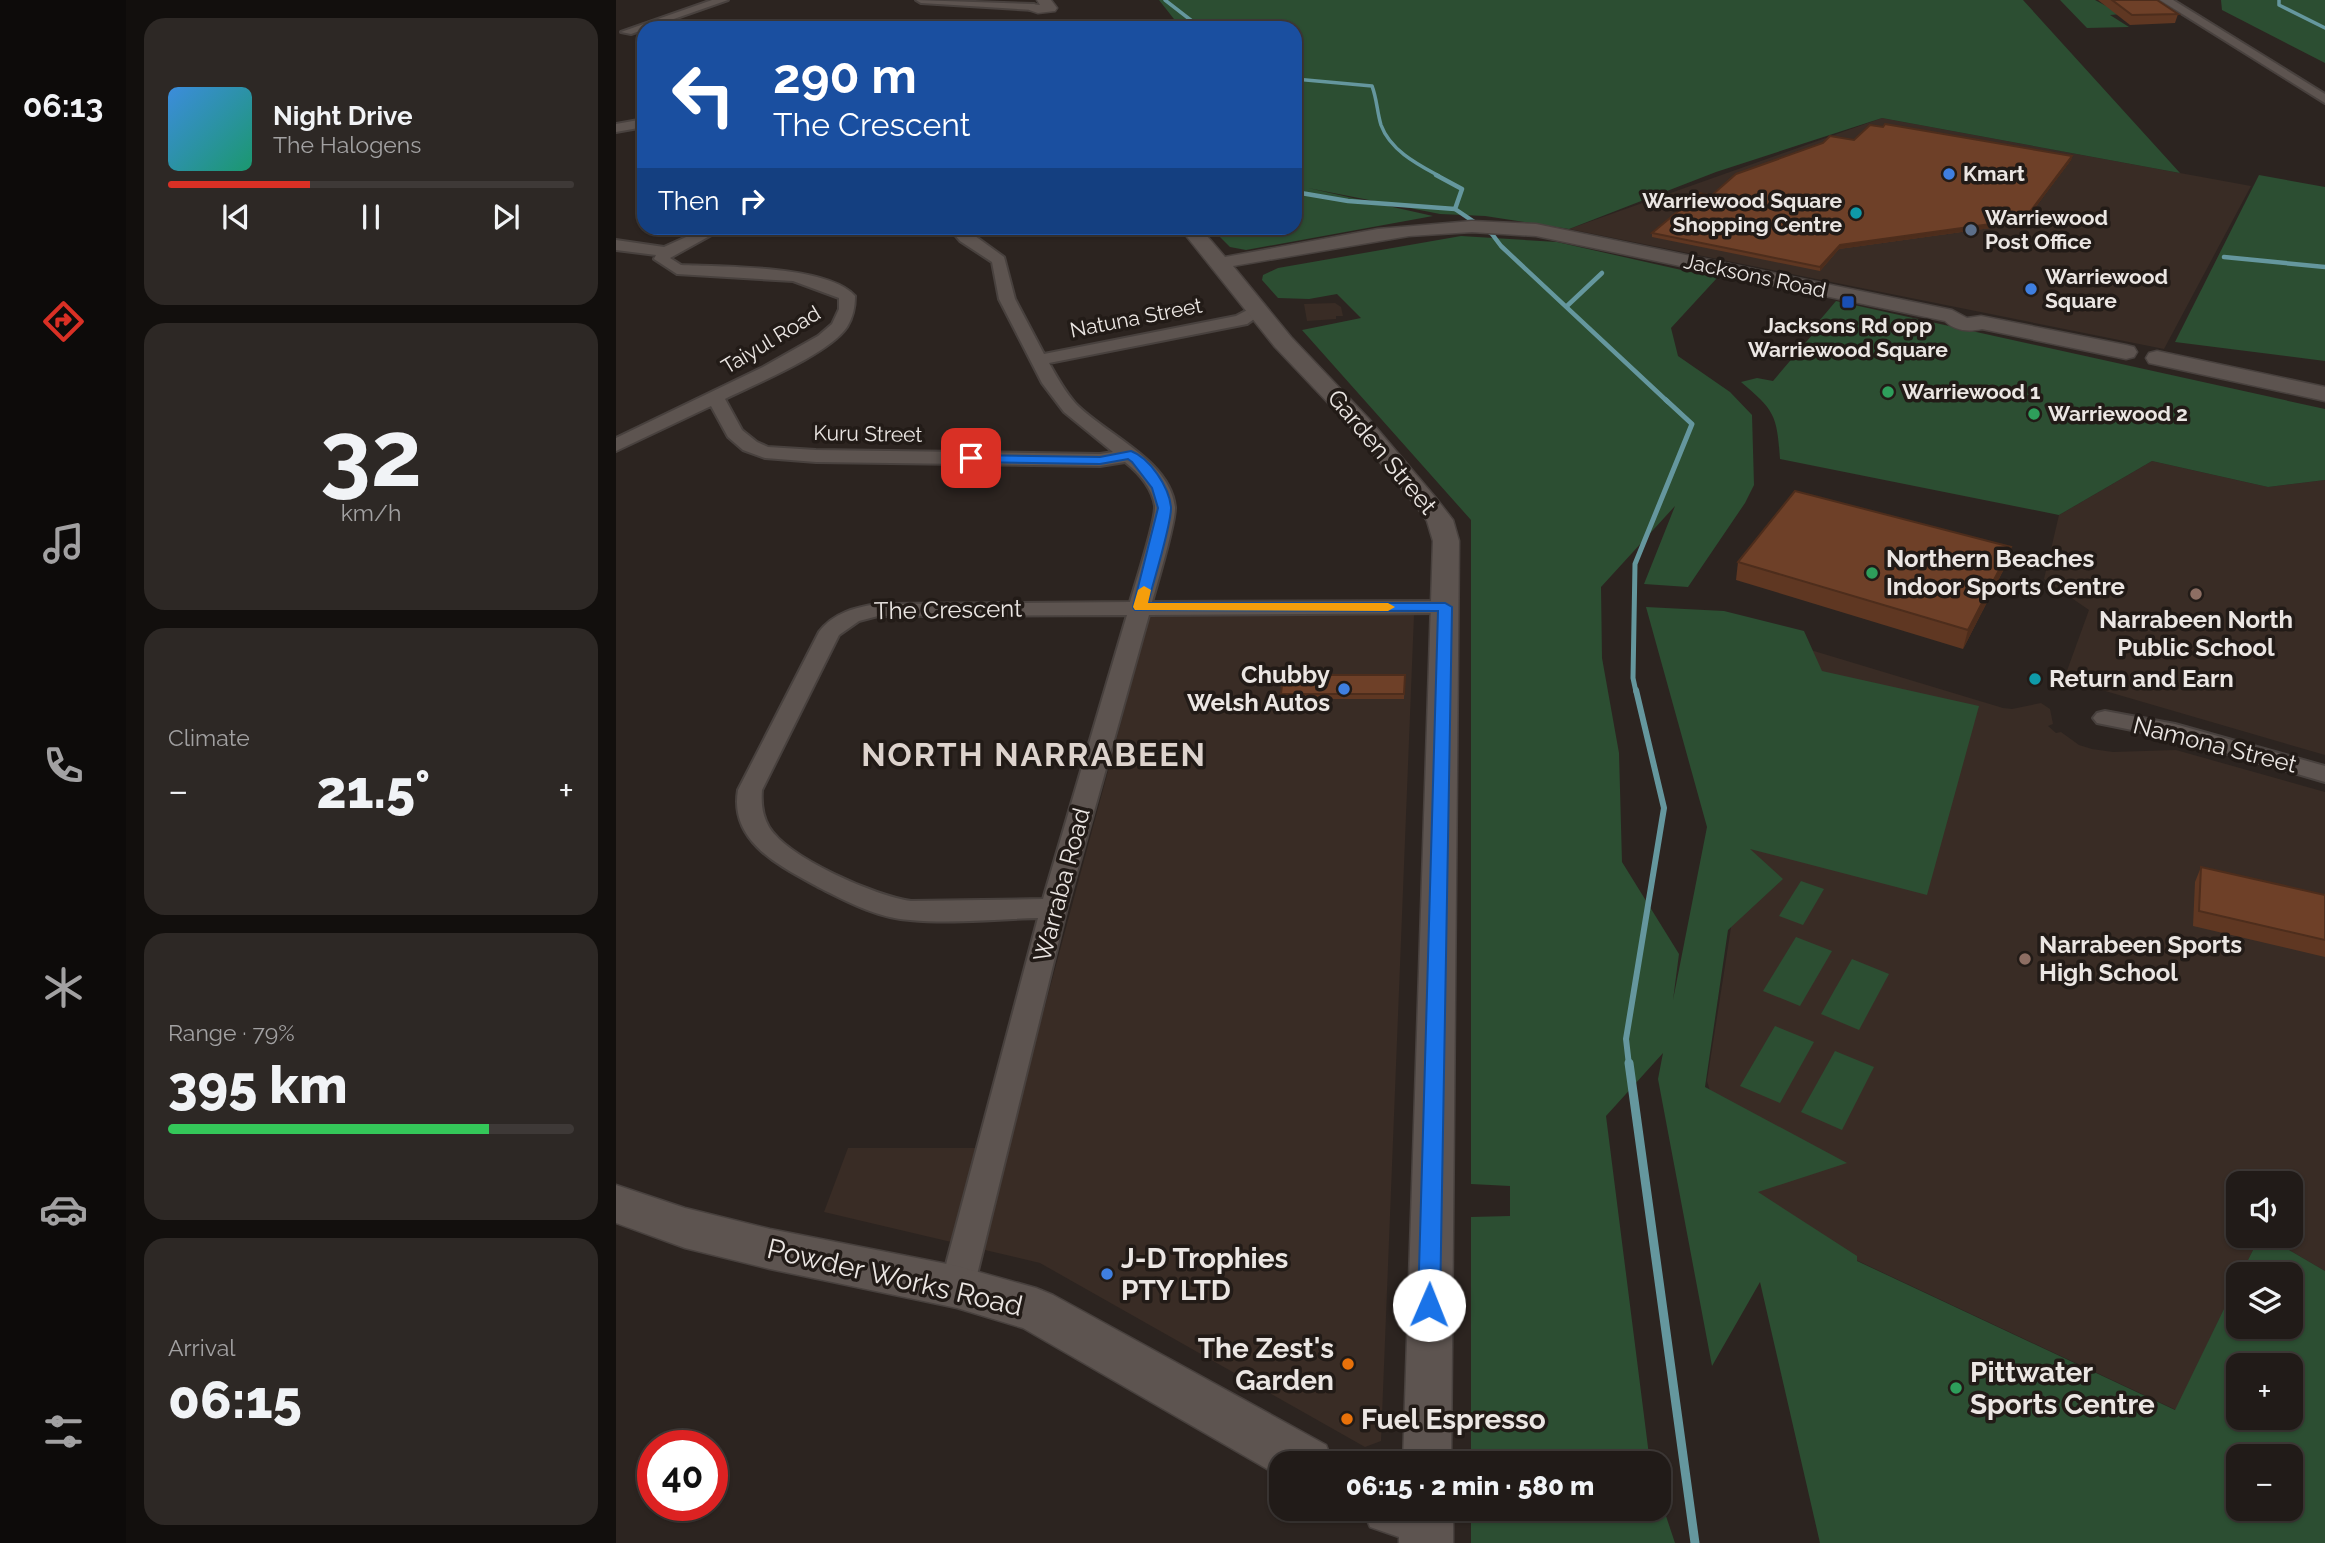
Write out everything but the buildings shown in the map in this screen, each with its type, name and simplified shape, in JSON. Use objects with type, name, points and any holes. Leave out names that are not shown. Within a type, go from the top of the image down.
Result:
[{"type":"main road","name":"Powder Works Road","points":[[616,1204],[685,1228],[758,1246],[957,1287],[1036,1310],[1286,1451]]},
{"type":"street","points":[[659,21],[723,0]]},
{"type":"street","points":[[921,0],[1042,8]]},
{"type":"street","points":[[2165,0],[2325,99]]},
{"type":"street","points":[[626,32],[637,28]]},
{"type":"street","points":[[616,128],[637,124]]},
{"type":"street","name":"Jacksons Road","points":[[1238,266],[1414,229],[1467,227],[1558,235],[1952,316],[1956,321],[1966,324],[1981,322],[2126,352],[2130,357],[2140,360],[2158,358],[2325,394]]},
{"type":"street","points":[[616,245],[666,252],[702,235]]},
{"type":"street","name":"Warraba Road","points":[[957,1287],[1054,908],[1140,607],[1164,508],[1152,478],[1131,455],[1070,408],[1051,383],[1007,299],[999,260],[962,235]]},
{"type":"street","name":"Garden Street","points":[[1199,235],[1238,266],[1257,318],[1310,368],[1360,423],[1440,520],[1446,541],[1427,1451]]},
{"type":"street","name":"Garden Street","points":[[1208,235],[1238,266],[1285,323],[1310,368]]},
{"type":"street","name":"Taiyul Road","points":[[616,445],[715,398],[824,340],[839,326],[848,309],[847,296],[818,283],[794,276],[677,269],[662,259],[666,252]]},
{"type":"street","name":"Natuna Street","points":[[1039,360],[1257,318]]},
{"type":"street","name":"Kuru Street","points":[[715,398],[735,433],[750,446],[765,452],[816,456],[1100,460],[1131,455]]},
{"type":"street","name":"The Crescent","points":[[1054,908],[911,911],[890,908],[776,852],[748,814],[750,790],[830,632],[849,617],[878,610],[1445,607]]},
{"type":"street","name":"Namona Street","points":[[2105,718],[2175,731],[2325,774]]},
{"type":"shaded area","name":"Warriewood Square","points":[[1882,118],[2251,186],[2164,349],[1569,229]]},
{"type":"shaded area","points":[[1335,303],[1341,307],[1343,316],[1307,321],[1304,304]]},
{"type":"shaded area","name":"Narrabeen North Public School","points":[[2152,461],[2268,487],[2325,480],[2325,755],[2064,679],[2089,610],[2044,579],[2059,515]]},
{"type":"shaded area","points":[[1150,614],[1414,615],[1381,1441],[1365,1447],[1040,1263],[824,1212],[848,1148],[1007,1148]]},
{"type":"shaded area","name":"Narrabeen Sports High School","points":[[1702,624],[1814,651],[2003,708],[2012,709],[2041,703],[2050,709],[2053,724],[2048,726],[2056,733],[2061,732],[2079,745],[2092,749],[2113,752],[2176,750],[2325,792],[2325,1271],[2286,1248],[2303,1248],[2303,1171],[2226,1171],[2226,1248],[2254,1248],[2247,1262],[2226,1262],[2226,1305],[2176,1410],[1745,1208],[1707,1081],[1745,838]]},
{"type":"green space","points":[[1159,0],[2023,0],[2180,173],[1882,118],[1716,172],[1569,229],[1485,216],[1440,214],[1308,188],[1433,216],[1246,250],[1230,247],[1218,235],[1302,235],[1302,21],[1176,21]]},
{"type":"green space","points":[[2060,0],[2095,0],[2121,14],[2110,15],[2129,27],[2087,28]]},
{"type":"green space","points":[[2221,0],[2325,0],[2325,63],[2222,10]]},
{"type":"green space","points":[[2259,175],[2325,187],[2325,361],[2175,342]]},
{"type":"green space","points":[[1461,236],[1557,242],[1717,278],[1671,328],[1678,356],[1730,392],[1752,415],[1754,485],[1745,503],[1688,587],[1644,584],[1675,506],[1601,587],[1602,658],[1619,753],[1622,862],[1679,954],[1673,1000],[1707,827],[1646,607],[1724,611],[1804,631],[1822,671],[1979,706],[1927,895],[1750,849],[1783,879],[1728,930],[1705,1087],[1847,1163],[1758,1192],[1857,1256],[1857,1261],[2175,1410],[2226,1305],[2226,1339],[2303,1339],[2303,1262],[2247,1262],[2254,1248],[2286,1248],[2325,1271],[2325,1543],[1820,1543],[1760,1282],[1712,1366],[1658,1079],[1663,1053],[1606,1116],[1648,1451],[1471,1451],[1471,1217],[1510,1216],[1510,1186],[1471,1184],[1471,520],[1302,330],[1361,318],[1337,294],[1309,299],[1278,298],[1262,280],[1263,275],[1278,268]]},
{"type":"green space","points":[[1836,301],[2325,409],[2325,480],[2268,487],[2152,461],[2059,515],[1780,459],[1772,414],[1741,382],[1757,378],[1773,381],[1818,328],[1814,327]]},
{"type":"green space","points":[[1801,881],[1824,889],[1803,925],[1779,916]]},
{"type":"green space","points":[[1796,937],[1832,951],[1800,1006],[1763,991]]},
{"type":"green space","points":[[1852,959],[1889,974],[1859,1030],[1821,1014]]},
{"type":"green space","points":[[1775,1026],[1814,1042],[1780,1103],[1740,1086]]},
{"type":"green space","points":[[1835,1051],[1874,1067],[1842,1130],[1801,1112]]},
{"type":"green space","points":[[1471,1521],[1668,1521],[1675,1543],[1471,1543]]},
{"type":"waterway","points":[[1165,0],[1192,21]]},
{"type":"waterway","points":[[2279,0],[2279,5],[2325,28]]},
{"type":"waterway","points":[[1302,80],[1372,86],[1385,134],[1405,155],[1439,176]]},
{"type":"waterway","points":[[1436,175],[1462,189],[1455,209]]},
{"type":"waterway","points":[[1302,193],[1348,201],[1455,209]]},
{"type":"waterway","points":[[1455,209],[1492,234],[1501,246],[1668,402]]},
{"type":"waterway","points":[[2224,257],[2325,267]]},
{"type":"waterway","points":[[1567,306],[1602,273]]},
{"type":"waterway","points":[[1636,692],[1633,678],[1635,564],[1692,424],[1666,400]]},
{"type":"waterway","points":[[1629,1065],[1626,1039],[1664,808],[1636,690]]},
{"type":"waterway","points":[[1629,1063],[1695,1543]]},
{"type":"slow traffic","points":[[1144,590],[1140,607],[1388,607]]},
{"type":"place","name":"Kmart","points":[[1949,174]]},
{"type":"place","name":"Warriewood Square Shopping Centre","points":[[1856,213]]},
{"type":"place","name":"Warriewood Post Office","points":[[1971,230]]},
{"type":"place","name":"Warriewood Square","points":[[2031,289]]},
{"type":"place","name":"Jacksons Rd opp Warriewood Square","points":[[1848,302]]},
{"type":"place","name":"Warriewood 1","points":[[1888,392]]},
{"type":"place","name":"Warriewood 2","points":[[2034,414]]},
{"type":"place","name":"Northern Beaches Indoor Sports Centre","points":[[1872,573]]},
{"type":"place","name":"Narrabeen North Public School","points":[[2196,594]]},
{"type":"place","name":"Return and Earn","points":[[2035,679]]},
{"type":"place","name":"Chubby Welsh Autos","points":[[1344,689]]},
{"type":"place","name":"Narrabeen Sports High School","points":[[2025,959]]},
{"type":"place","name":"J-D Trophies PTY LTD","points":[[1107,1274]]},
{"type":"place","name":"The Zest's Garden","points":[[1348,1364]]},
{"type":"place","name":"Pittwater Sports Centre","points":[[1956,1388]]},
{"type":"place","name":"Fuel Espresso","points":[[1347,1419]]},
{"type":"district","name":"NORTH NARRABEEN","points":[[1034,755]]},
{"type":"route","points":[[971,458],[1100,460],[1131,455],[1137,460],[1146,468],[1158,488],[1164,508],[1140,607],[1445,607],[1429,1305]]}]
